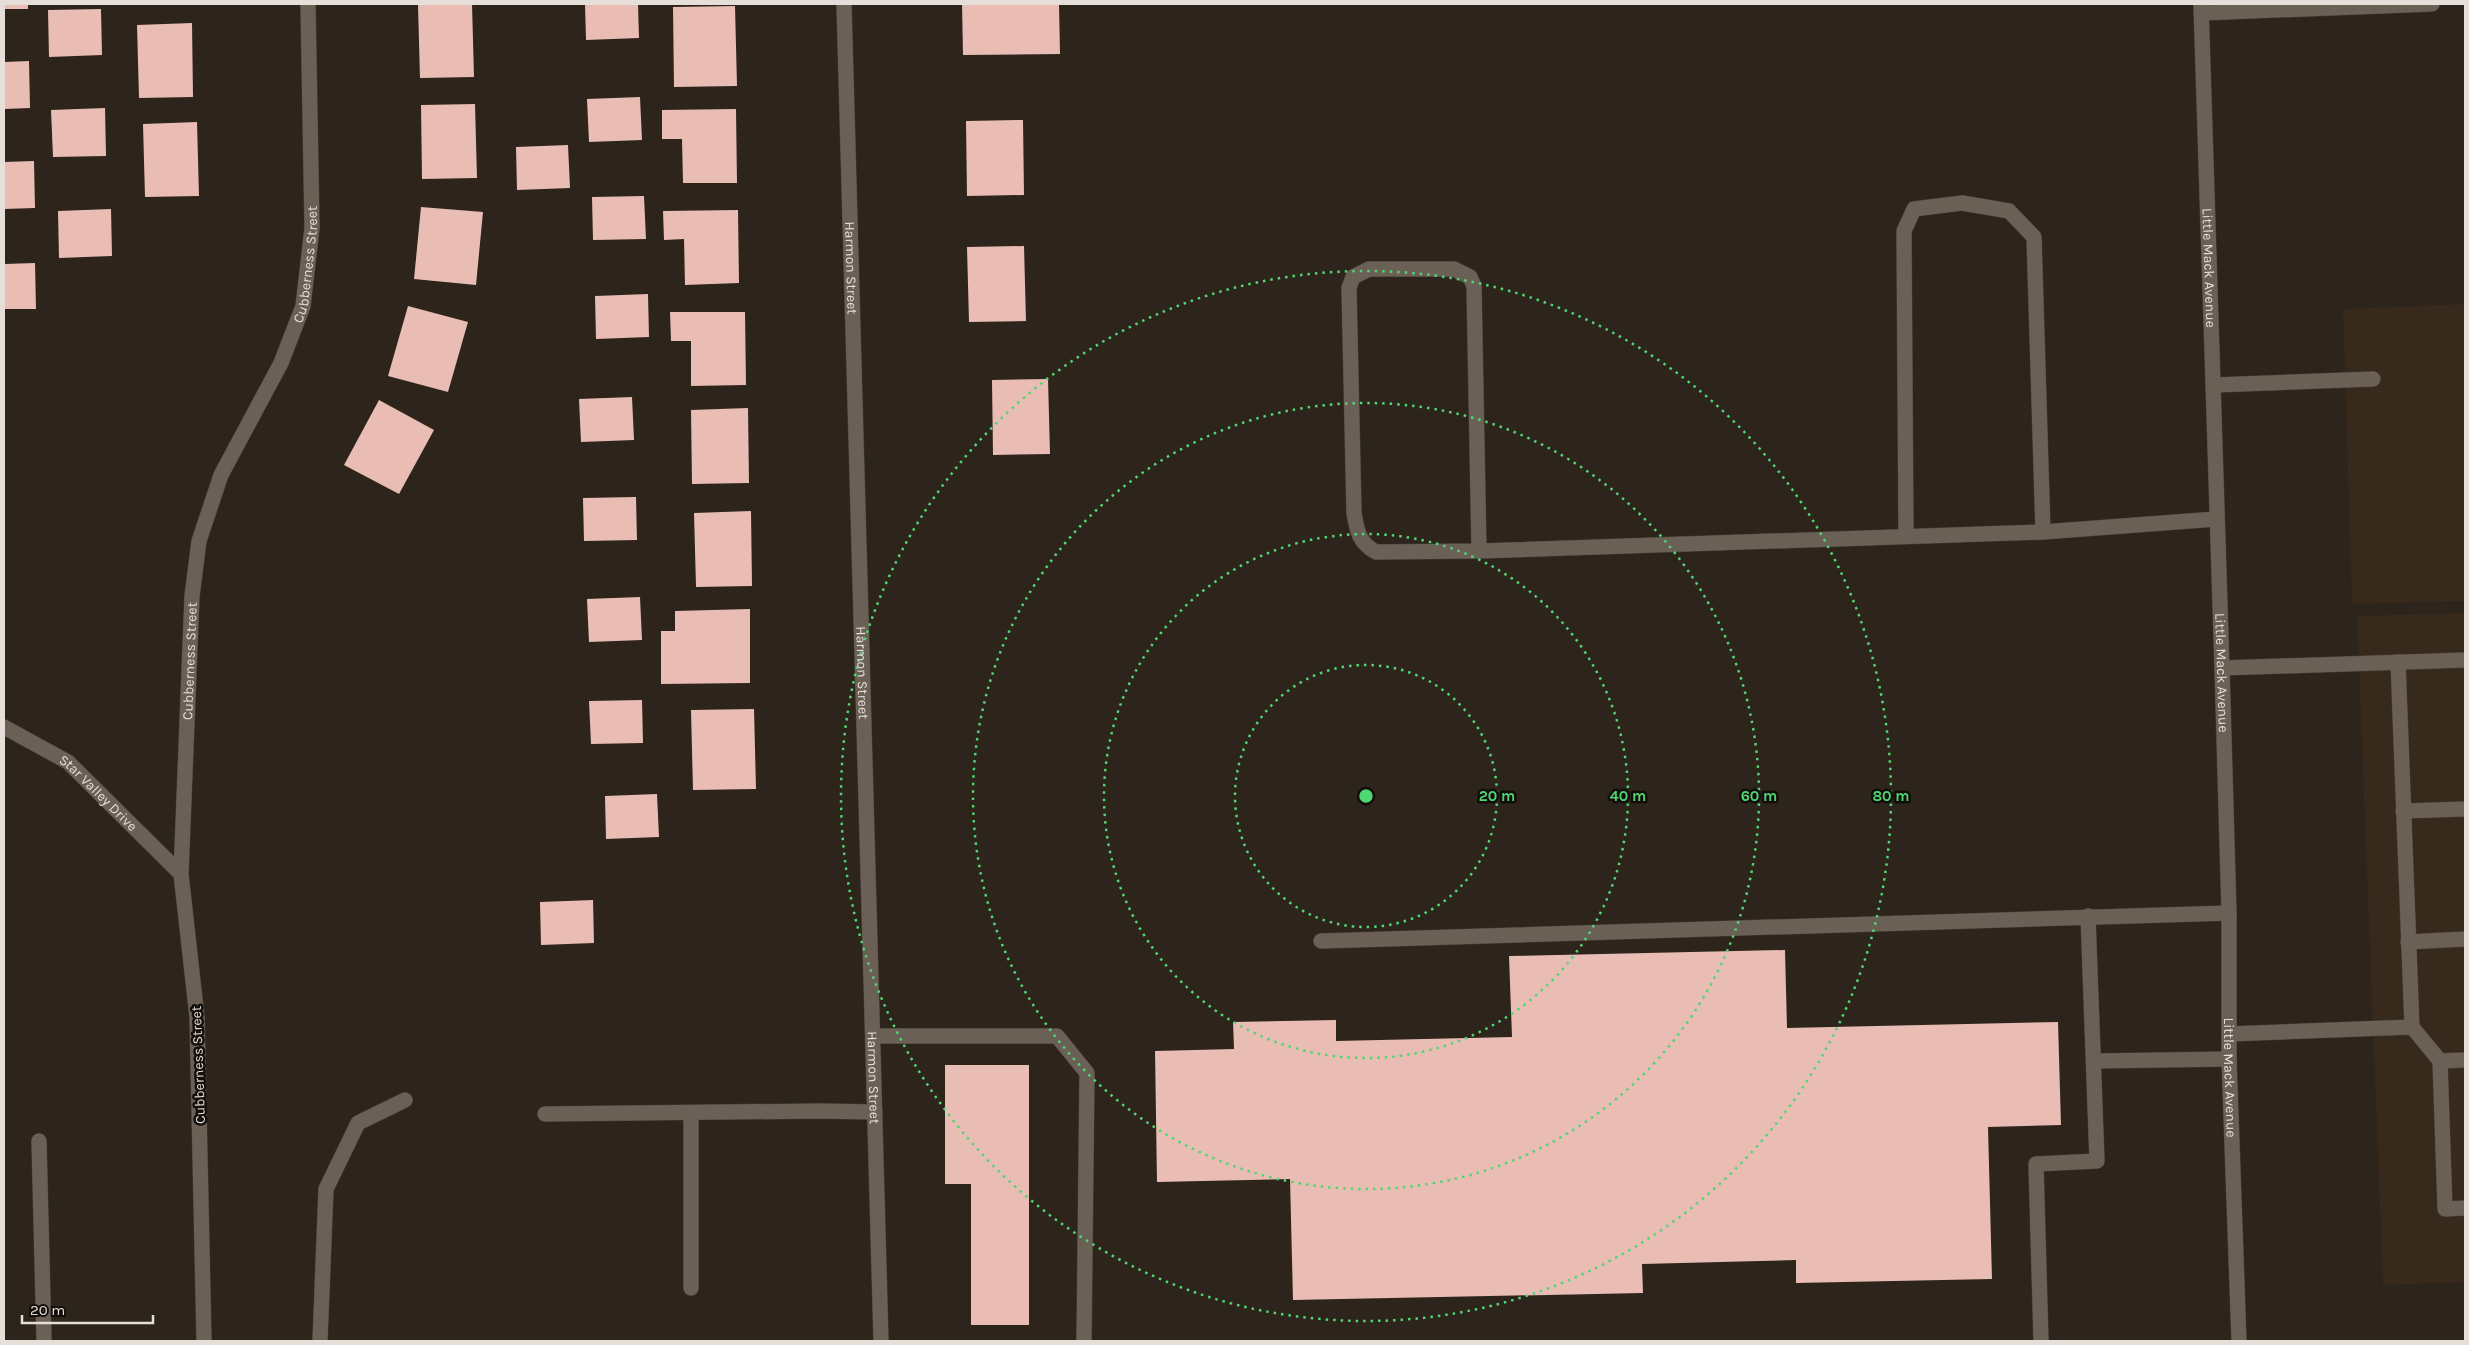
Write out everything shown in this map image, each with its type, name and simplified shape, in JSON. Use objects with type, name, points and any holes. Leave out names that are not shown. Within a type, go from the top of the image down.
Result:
[{"type":"street","name":"Cubberness Street","points":[[204,1341],[198,1017],[181,874],[192,596],[199,541],[221,475],[281,362],[303,306],[312,228],[308,4]]},
{"type":"street","name":"Harmon Street","points":[[844,4],[881,1341]]},
{"type":"street","points":[[2201,8],[2432,4]]},
{"type":"street","name":"Little Mack Avenue","points":[[2201,8],[2214,385],[2216,519],[2229,913],[2229,1059],[2239,1341]]},
{"type":"street","points":[[1906,536],[1904,231],[1914,209],[1962,203],[2009,211],[2034,236],[2043,532]]},
{"type":"street","points":[[1479,551],[1474,286],[1470,277],[1454,268],[1369,268],[1353,277],[1349,288],[1354,513],[1357,534],[1366,547],[1376,552],[1479,551],[2043,532],[2216,519]]},
{"type":"street","points":[[2214,385],[2373,379]]},
{"type":"street","points":[[2222,668],[2465,660]]},
{"type":"street","points":[[2398,662],[2412,1027],[2440,1061],[2445,1209],[2465,1208]]},
{"type":"street","name":"Star Valley Drive","points":[[4,727],[68,762],[181,874]]},
{"type":"street","points":[[2404,811],[2465,810]]},
{"type":"street","points":[[1321,941],[2229,913]]},
{"type":"street","points":[[2041,1341],[2036,1164],[2097,1161],[2088,916]]},
{"type":"street","points":[[2408,942],[2465,939]]},
{"type":"street","points":[[2229,1034],[2412,1027]]},
{"type":"street","points":[[873,1036],[1057,1036],[1087,1074],[1084,1341]]},
{"type":"street","points":[[2094,1061],[2229,1059]]},
{"type":"street","points":[[2440,1061],[2465,1060]]},
{"type":"street","points":[[320,1341],[326,1188],[358,1123],[404,1100]]},
{"type":"street","points":[[545,1114],[875,1112]]},
{"type":"street","points":[[691,1113],[691,1288]]},
{"type":"street","points":[[39,1141],[44,1341]]},
{"type":"shaded area","points":[[2465,304],[2465,601],[2352,604],[2343,309]]},
{"type":"shaded area","points":[[2465,613],[2465,1282],[2383,1285],[2357,616]]},
{"type":"building","points":[[4,4],[28,4],[28,9],[4,9]]},
{"type":"building","points":[[472,4],[474,77],[420,78],[418,5]]},
{"type":"building","points":[[585,4],[638,4],[639,38],[586,40]]},
{"type":"building","points":[[962,4],[1059,4],[1060,54],[963,55]]},
{"type":"building","points":[[735,6],[737,86],[674,87],[673,7]]},
{"type":"building","points":[[101,9],[102,55],[49,57],[48,10]]},
{"type":"building","points":[[192,23],[193,97],[139,98],[137,25]]},
{"type":"building","points":[[29,61],[30,108],[4,109],[4,62]]},
{"type":"building","points":[[640,97],[642,140],[589,142],[587,99]]},
{"type":"building","points":[[475,104],[477,178],[422,179],[421,105]]},
{"type":"building","points":[[105,108],[106,156],[53,157],[51,110]]},
{"type":"building","points":[[736,109],[737,183],[683,183],[682,139],[662,139],[662,110]]},
{"type":"building","points":[[1023,120],[1024,195],[967,196],[966,121]]},
{"type":"building","points":[[197,122],[199,196],[145,197],[143,124]]},
{"type":"building","points":[[568,145],[570,188],[517,190],[516,147]]},
{"type":"building","points":[[34,161],[35,208],[4,209],[4,162]]},
{"type":"building","points":[[644,196],[646,239],[593,240],[592,197]]},
{"type":"building","points":[[421,207],[483,212],[476,285],[414,279]]},
{"type":"building","points":[[111,209],[112,256],[59,258],[58,211]]},
{"type":"building","points":[[738,210],[739,283],[685,285],[684,239],[664,240],[663,211]]},
{"type":"building","points":[[1024,246],[1026,321],[969,322],[967,247]]},
{"type":"building","points":[[35,263],[36,309],[4,309],[4,264]]},
{"type":"building","points":[[648,294],[649,337],[596,339],[595,296]]},
{"type":"building","points":[[408,306],[468,322],[448,392],[388,376]]},
{"type":"building","points":[[670,312],[745,312],[746,385],[691,386],[691,341],[671,341]]},
{"type":"building","points":[[1048,379],[1050,454],[993,455],[992,380]]},
{"type":"building","points":[[632,397],[634,440],[581,442],[579,399]]},
{"type":"building","points":[[379,400],[434,430],[399,494],[344,465]]},
{"type":"building","points":[[748,408],[749,483],[692,484],[691,410]]},
{"type":"building","points":[[636,497],[637,540],[584,541],[583,498]]},
{"type":"building","points":[[751,511],[752,586],[696,587],[694,513]]},
{"type":"building","points":[[640,597],[642,640],[589,642],[587,599]]},
{"type":"building","points":[[750,609],[750,683],[661,684],[661,631],[675,631],[675,611]]},
{"type":"building","points":[[642,700],[643,743],[591,744],[589,701]]},
{"type":"building","points":[[754,709],[756,789],[693,790],[691,710]]},
{"type":"building","points":[[657,794],[659,837],[606,839],[605,796]]},
{"type":"building","points":[[593,900],[594,943],[541,945],[540,902]]},
{"type":"building","points":[[1785,950],[1787,1028],[2058,1022],[2061,1125],[1988,1127],[1992,1279],[1796,1283],[1796,1260],[1642,1264],[1643,1293],[1293,1300],[1290,1179],[1157,1182],[1155,1051],[1234,1049],[1233,1022],[1336,1020],[1336,1041],[1512,1037],[1509,956]]},
{"type":"building","points":[[945,1065],[1029,1065],[1029,1325],[971,1325],[971,1184],[945,1184]]}]
